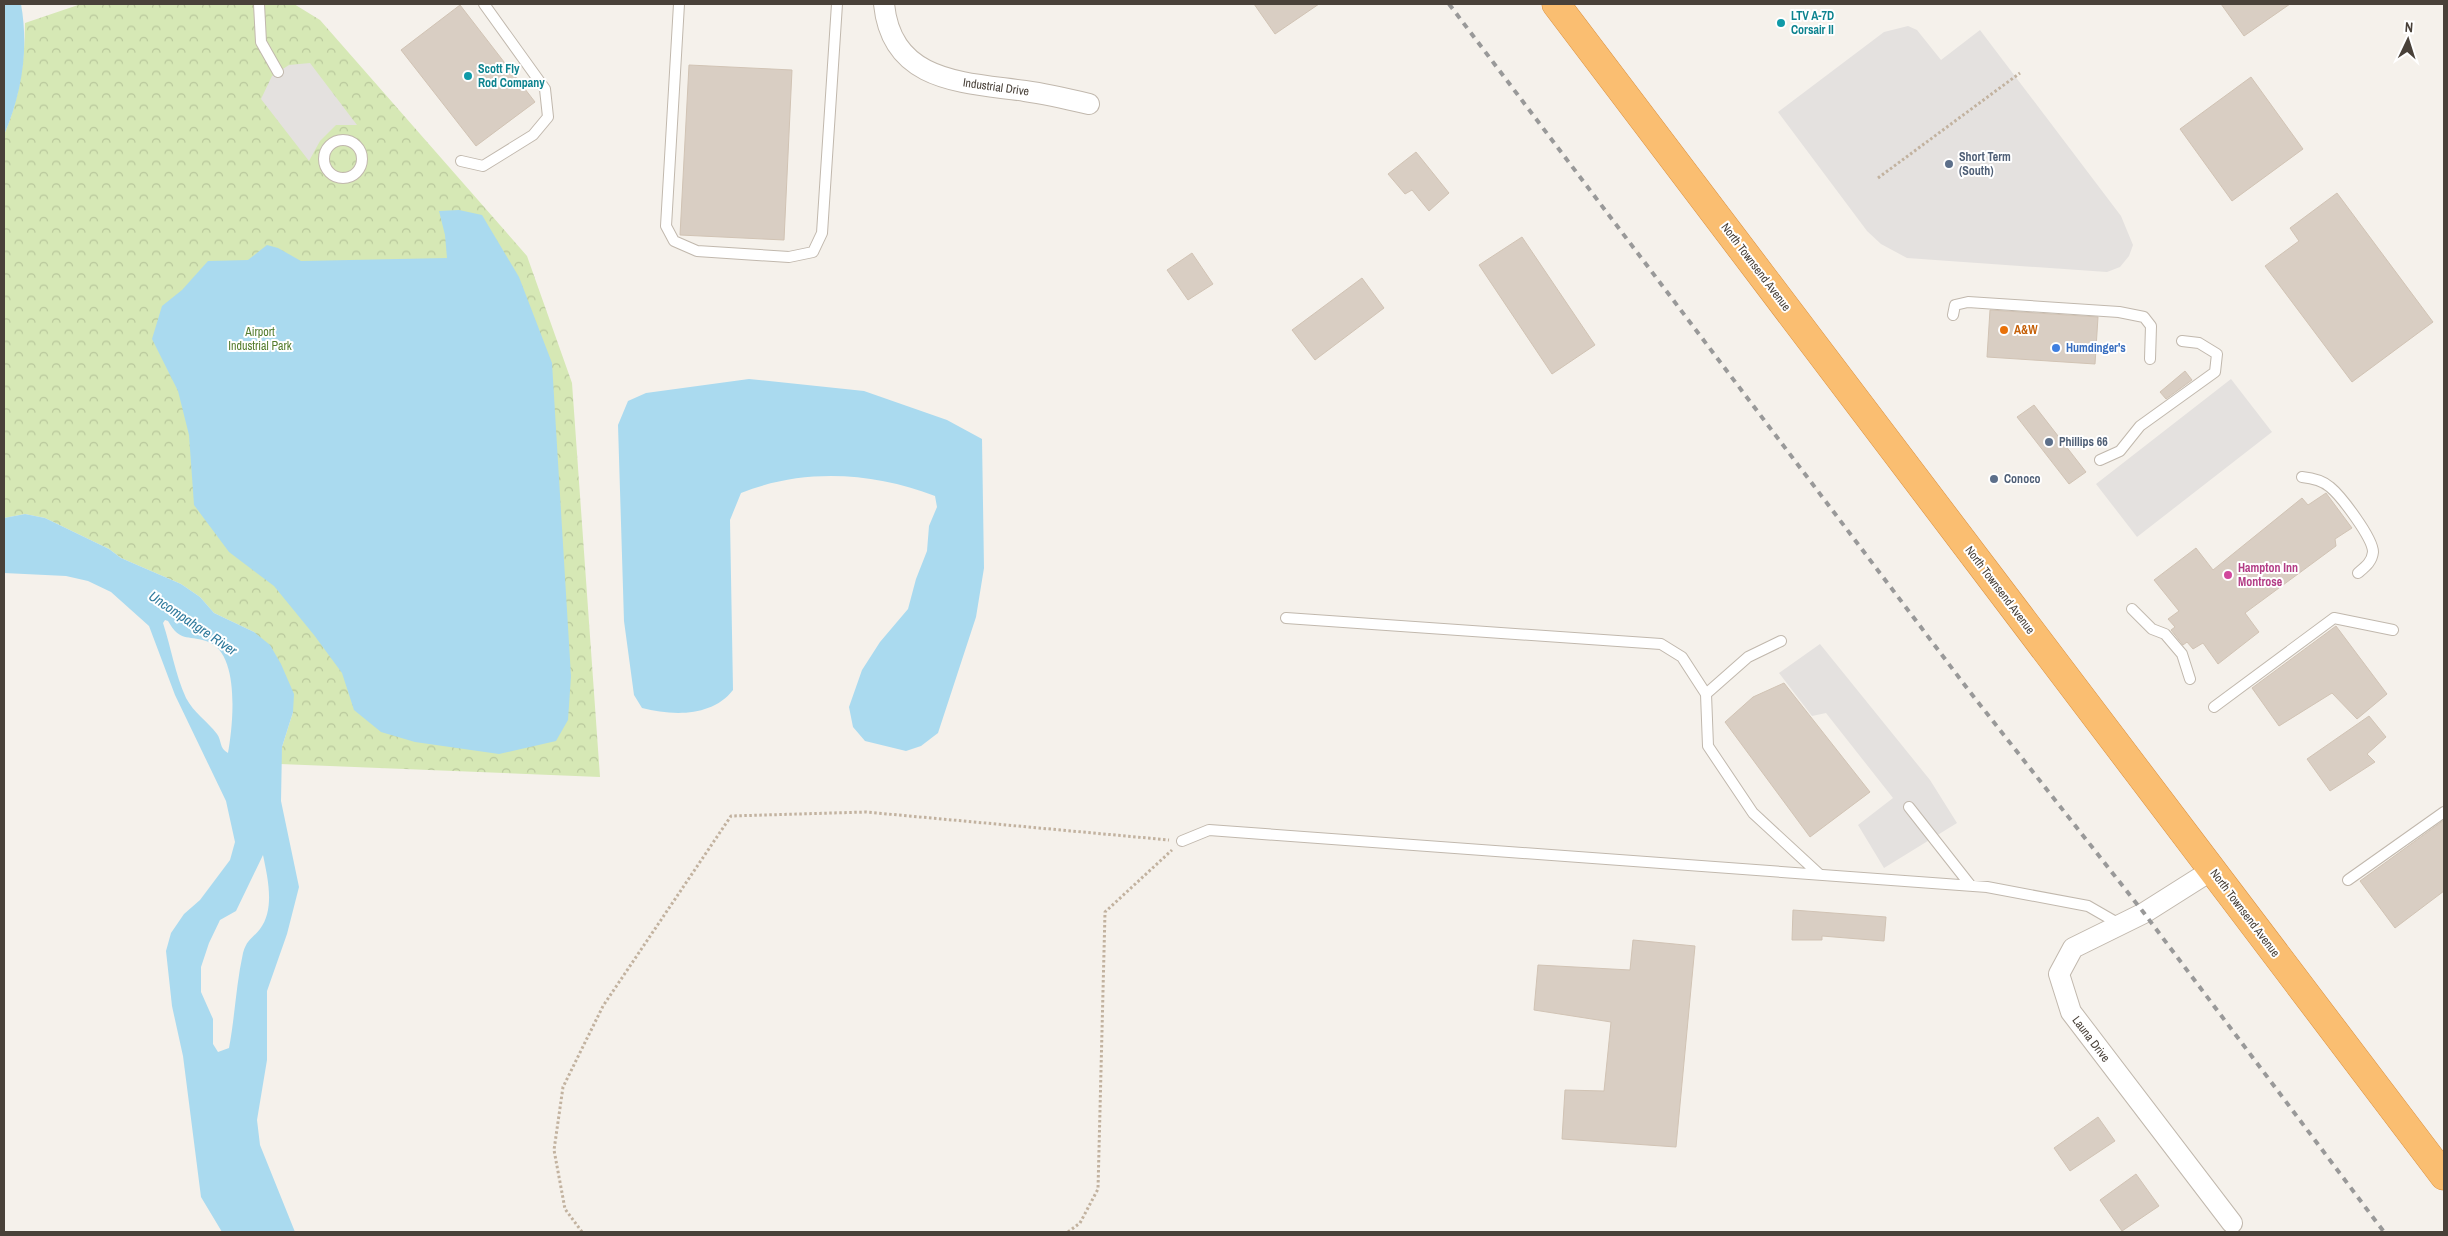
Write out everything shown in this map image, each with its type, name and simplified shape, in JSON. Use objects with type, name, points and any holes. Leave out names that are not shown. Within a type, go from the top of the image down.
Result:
[{"type":"highway","name":"North Townsend Avenue","points":[[1556,4],[2444,1176]]},
{"type":"street","name":"Industrial Drive","points":[[884,4],[885,19],[893,38],[904,55],[920,67],[961,84],[1027,91],[1089,104]]},
{"type":"street","name":"Launa Drive","points":[[2212,870],[2121,925],[2073,948],[2060,974],[2071,1012],[2230,1229]]},
{"type":"lane","points":[[259,4],[261,42],[278,72]]},
{"type":"lane","points":[[461,161],[483,166],[533,134],[548,117],[546,89],[484,4]]},
{"type":"lane","points":[[679,4],[666,226],[674,241],[697,251],[789,257],[813,252],[822,232],[837,4]]},
{"type":"lane","points":[[1953,315],[1955,305],[1968,302],[2119,312],[2144,317],[2151,326],[2150,359]]},
{"type":"lane","points":[[2100,460],[2120,451],[2140,426],[2215,372],[2217,354],[2199,343],[2182,341]]},
{"type":"lane","points":[[2302,477],[2317,479],[2331,487],[2364,532],[2373,550],[2370,562],[2358,573]]},
{"type":"lane","points":[[2132,609],[2152,630],[2165,634],[2182,654],[2190,679]]},
{"type":"lane","points":[[1286,618],[1661,644],[1682,657],[1706,694],[1708,746],[1753,813],[1819,874]]},
{"type":"lane","points":[[2214,707],[2334,618],[2393,630]]},
{"type":"lane","points":[[1706,694],[1748,657],[1781,641]]},
{"type":"lane","points":[[1909,807],[1972,886]]},
{"type":"lane","points":[[2348,880],[2444,812]]},
{"type":"lane","points":[[1182,841],[1209,830],[1972,886],[2088,906],[2121,925]]},
{"type":"path","points":[[1878,178],[2020,73]]},
{"type":"path","points":[[582,1232],[565,1210],[554,1150],[563,1087],[603,1006],[731,816],[866,812],[1182,841]]},
{"type":"path","points":[[1068,1232],[1080,1223],[1098,1189],[1104,912],[1182,841]]},
{"type":"green space","name":"Airport Industrial Park","points":[[81,4],[294,4],[320,20],[527,256],[572,383],[600,777],[280,764],[282,747],[293,712],[254,632],[214,613],[200,597],[181,584],[121,558],[109,549],[45,518],[25,514],[4,518],[4,135],[14,108],[20,80],[24,52],[25,23]]},
{"type":"shaded area","name":"Short Term (South)","points":[[1908,26],[1917,30],[1941,60],[1980,30],[2121,216],[2133,245],[2129,256],[2120,267],[2107,272],[1907,258],[1881,244],[1867,231],[1778,112],[1884,32]]},
{"type":"shaded area","points":[[310,63],[357,125],[336,125],[320,141],[309,161],[261,99],[272,76],[289,65]]},
{"type":"shaded area","points":[[2231,379],[2272,432],[2137,537],[2096,484]]},
{"type":"shaded area","points":[[1820,644],[1930,780],[1957,823],[1884,868],[1858,825],[1893,798],[1826,713],[1812,716],[1779,673]]},
{"type":"water","points":[[4,4],[21,4],[24,54],[19,87],[4,135]]},
{"type":"water","points":[[459,210],[482,215],[519,277],[552,363],[571,676],[568,720],[556,741],[499,754],[415,742],[381,732],[354,710],[342,673],[314,635],[274,586],[229,552],[194,505],[189,435],[178,391],[152,339],[162,306],[182,290],[208,261],[248,260],[267,245],[278,248],[301,261],[447,258],[445,235],[439,211]]},
{"type":"water","points":[[749,379],[864,391],[947,420],[982,439],[984,568],[976,617],[938,733],[921,746],[906,751],[865,741],[853,727],[849,707],[862,670],[880,642],[908,609],[916,579],[927,551],[929,526],[937,507],[935,496],[887,482],[838,476],[813,477],[765,485],[741,493],[730,520],[733,690],[724,699],[703,710],[679,713],[642,708],[634,695],[624,621],[618,425],[628,401],[646,393]]},
{"type":"water","name":"Uncompahgre River","points":[[25,514],[45,518],[109,549],[121,558],[181,584],[200,597],[214,613],[254,632],[270,645],[281,664],[294,694],[293,712],[282,747],[281,801],[299,887],[287,934],[267,991],[267,1060],[257,1120],[260,1145],[295,1232],[222,1232],[201,1197],[183,1056],[172,1006],[166,951],[171,933],[184,914],[200,900],[230,860],[235,842],[226,801],[175,695],[149,626],[111,592],[88,581],[66,576],[4,573],[4,518]],"holes":[[[165,620],[180,635],[206,641],[217,648],[225,659],[230,674],[232,691],[232,726],[228,753],[223,749],[217,734],[186,698],[163,623]],[[263,855],[269,894],[268,912],[265,921],[248,942],[243,953],[229,1048],[218,1052],[213,1044],[213,1019],[201,992],[201,967],[209,943],[220,920],[236,911]]]},
{"type":"building","points":[[1254,4],[1319,4],[1275,34]]},
{"type":"building","points":[[2221,4],[2290,4],[2244,36]]},
{"type":"building","name":"Scott Fly Rod Company","points":[[460,5],[535,102],[476,146],[401,50]]},
{"type":"building","points":[[689,65],[792,70],[784,240],[680,235]]},
{"type":"building","points":[[2251,77],[2303,149],[2232,201],[2180,129]]},
{"type":"building","points":[[1416,152],[1449,193],[1429,211],[1412,190],[1405,194],[1388,174]]},
{"type":"building","points":[[2337,193],[2433,322],[2352,382],[2265,266],[2299,241],[2290,228]]},
{"type":"building","points":[[1522,237],[1595,345],[1552,374],[1479,265]]},
{"type":"building","points":[[1192,253],[1213,284],[1188,300],[1167,270]]},
{"type":"building","points":[[1362,278],[1384,308],[1315,360],[1292,330]]},
{"type":"building","points":[[1990,310],[2098,317],[2095,364],[1987,357]]},
{"type":"building","points":[[2185,371],[2192,380],[2166,399],[2160,392]]},
{"type":"building","name":"Phillips 66","points":[[2034,405],[2086,472],[2069,484],[2017,417]]},
{"type":"building","name":"Hampton Inn Montrose","points":[[2326,493],[2352,528],[2335,539],[2336,546],[2245,613],[2259,632],[2218,664],[2203,643],[2193,649],[2187,642],[2183,645],[2171,630],[2175,627],[2168,619],[2179,611],[2154,580],[2196,548],[2213,570],[2302,498],[2308,505]]},
{"type":"building","points":[[2336,626],[2387,694],[2357,719],[2332,693],[2279,726],[2252,688]]},
{"type":"building","points":[[1784,683],[1870,792],[1810,837],[1725,722],[1753,697]]},
{"type":"building","points":[[2369,716],[2386,737],[2367,754],[2375,762],[2330,791],[2307,759]]},
{"type":"building","points":[[2444,820],[2444,891],[2395,928],[2360,881]]},
{"type":"building","points":[[1793,910],[1886,917],[1884,941],[1822,936],[1822,940],[1792,940]]},
{"type":"building","points":[[1633,940],[1695,946],[1676,1147],[1562,1139],[1565,1090],[1604,1091],[1611,1022],[1534,1010],[1538,965],[1630,970]]},
{"type":"building","points":[[2098,1117],[2115,1141],[2070,1171],[2054,1148]]},
{"type":"building","points":[[2136,1174],[2159,1206],[2122,1231],[2100,1200]]},
{"type":"railway","points":[[1449,4],[1970,692],[2144,913],[2384,1232]]},
{"type":"place","name":"LTV A-7D Corsair II","points":[[1781,23]]},
{"type":"place","name":"Scott Fly Rod Company","points":[[468,76]]},
{"type":"place","name":"Short Term (South)","points":[[1949,164]]},
{"type":"place","name":"A&W","points":[[2004,330]]},
{"type":"place","name":"Humdinger's","points":[[2056,348]]},
{"type":"place","name":"Phillips 66","points":[[2049,442]]},
{"type":"place","name":"Conoco","points":[[1994,479]]},
{"type":"place","name":"Hampton Inn Montrose","points":[[2228,575]]}]
